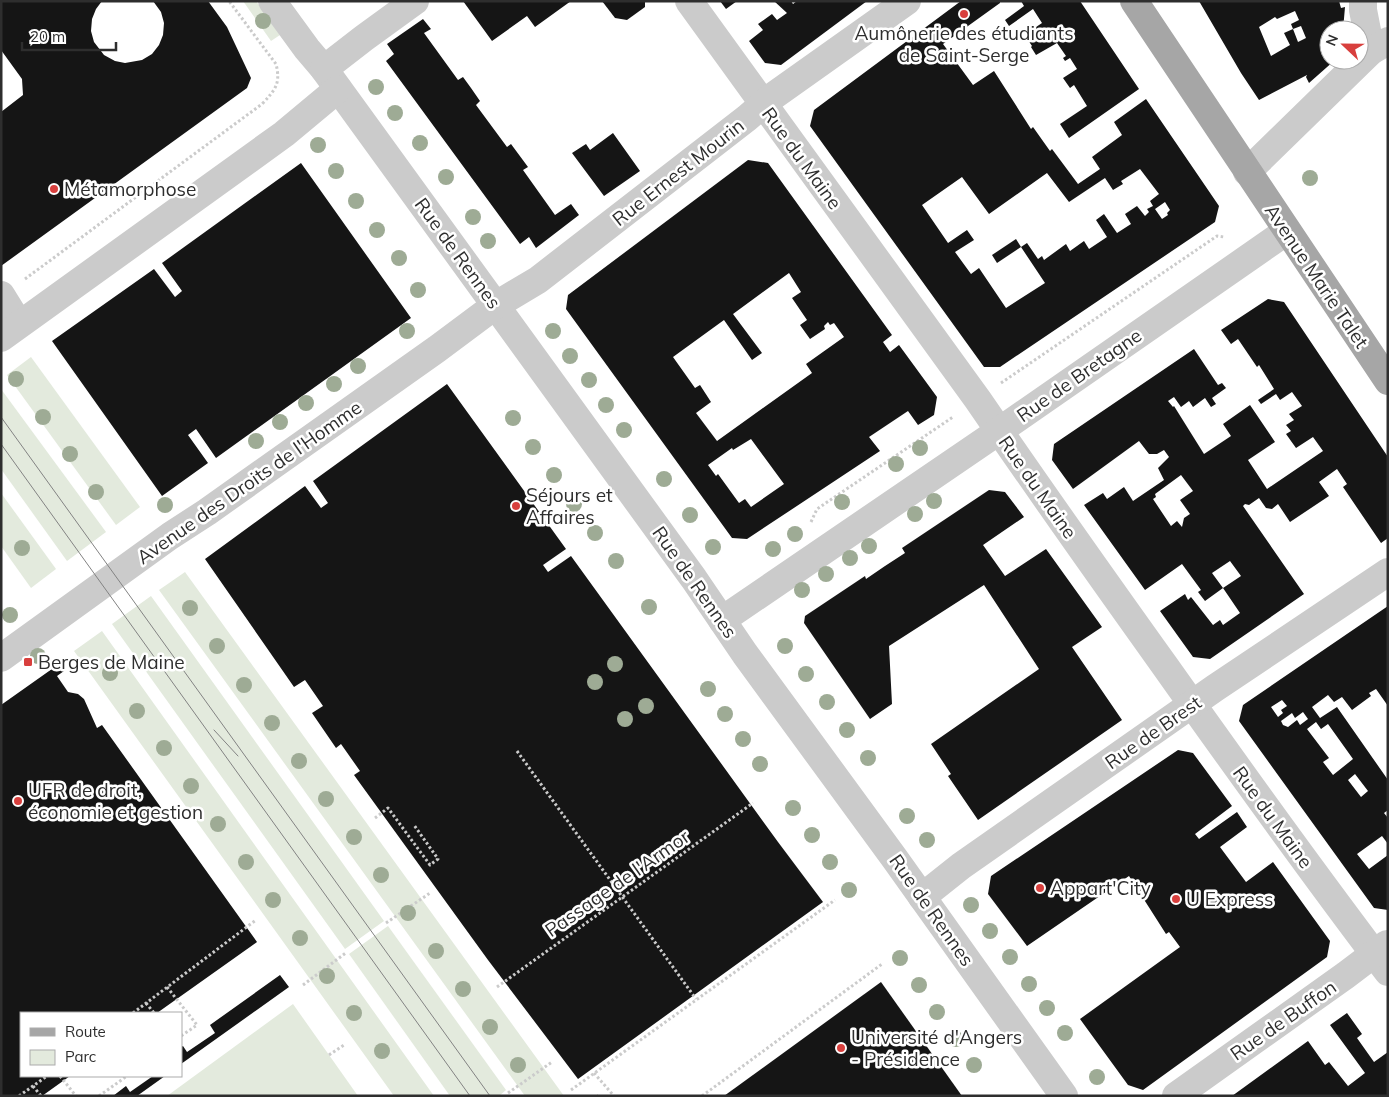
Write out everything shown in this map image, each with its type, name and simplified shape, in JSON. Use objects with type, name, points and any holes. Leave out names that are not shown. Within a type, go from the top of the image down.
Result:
[{"type":"main road","name":"Avenue Marie Talet","points":[[1134,1],[1388,381]]},
{"type":"street","name":"Rue de Rennes","points":[[272,1],[496,305],[1064,1096]]},
{"type":"street","points":[[2,296],[10,331],[284,134],[364,38],[415,1]]},
{"type":"street","name":"Rue du Maine","points":[[689,1],[999,431],[1192,704],[1383,956]]},
{"type":"street","name":"Rue Ernest Mourin","points":[[496,305],[538,280],[763,105],[907,1]]},
{"type":"street","points":[[1247,172],[1380,46],[1362,10],[1363,1]]},
{"type":"street","name":"Rue de Bretagne","points":[[722,620],[1287,231]]},
{"type":"street","name":"Avenue des Droits de l'Homme","points":[[1,658],[170,536],[207,512],[429,355],[496,305]]},
{"type":"street","name":"Rue de Brest","points":[[922,897],[961,866],[1192,704],[1388,572]]},
{"type":"street","name":"Rue de Buffon","points":[[1176,1096],[1346,975],[1383,956]]},
{"type":"path","points":[[2,296],[262,104],[270,95],[277,84],[279,76],[276,64],[229,1]]},
{"type":"path","points":[[517,752],[696,1000]]},
{"type":"path","name":"Passage de l'Armor","points":[[496,986],[753,803]]},
{"type":"path","points":[[375,818],[388,808],[430,865],[438,859],[414,825]]},
{"type":"path","points":[[386,923],[430,893]]},
{"type":"path","points":[[571,1090],[834,900]]},
{"type":"path","points":[[134,1012],[256,920]]},
{"type":"path","points":[[303,985],[347,952]]},
{"type":"path","points":[[702,1096],[882,964]]},
{"type":"path","points":[[167,988],[197,1025],[182,1035]]},
{"type":"path","points":[[146,1003],[153,1012]]},
{"type":"path","points":[[329,1055],[344,1045]]},
{"type":"path","points":[[508,1093],[552,1062]]},
{"type":"path","points":[[594,1073],[614,1096]]},
{"type":"path","points":[[19,1096],[46,1077]]},
{"type":"path","points":[[61,1077],[76,1096]]},
{"type":"path","points":[[99,1096],[126,1077]]},
{"type":"path","points":[[33,1086],[41,1096]]},
{"type":"green space","points":[[243,1],[256,1],[280,35],[271,41]]},
{"type":"green space","points":[[31,357],[140,507],[116,525],[7,375]]},
{"type":"green space","points":[[1,389],[106,532],[67,561],[1,469]]},
{"type":"green space","points":[[1,493],[56,569],[31,588],[1,546]]},
{"type":"green space","points":[[185,572],[564,1096],[525,1096],[159,590]]},
{"type":"green space","points":[[151,596],[384,921],[345,949],[112,624]]},
{"type":"green space","points":[[102,631],[434,1096],[394,1096],[74,651]]},
{"type":"green space","points":[[388,926],[506,1090],[499,1096],[450,1096],[349,954]]},
{"type":"green space","points":[[293,1004],[358,1096],[167,1096]]},
{"type":"building","name":"Métamorphose","points":[[1,1],[102,1],[92,19],[91,31],[94,42],[104,55],[115,61],[125,63],[142,60],[152,54],[159,45],[163,35],[164,23],[161,12],[153,1],[208,1],[227,27],[251,78],[247,88],[1,266],[1,112],[23,95],[22,79],[1,50]]},
{"type":"building","points":[[463,1],[571,1],[535,27],[527,16],[492,41]]},
{"type":"building","points":[[602,1],[645,1],[645,7],[627,20],[615,18]]},
{"type":"building","points":[[720,1],[737,1],[726,9]]},
{"type":"building","points":[[774,1],[791,1],[793,4],[797,1],[867,1],[781,65],[765,63],[749,41],[763,30],[758,24],[772,14],[777,20],[787,13]]},
{"type":"building","points":[[961,1],[1000,1],[1000,3],[943,44],[973,85],[994,71],[1031,129],[1033,127],[1050,151],[1052,149],[1078,184],[1100,169],[1092,157],[1122,135],[1114,122],[1146,99],[1219,206],[1215,222],[1000,367],[984,367],[810,126],[814,110]],"holes":[[[1140,169],[1159,194],[1150,201],[1153,206],[1147,209],[1149,212],[1145,216],[1137,206],[1125,214],[1131,224],[1117,233],[1104,214],[1096,220],[1107,237],[1089,249],[1084,241],[1070,251],[1066,244],[1044,260],[1042,256],[1038,259],[1027,243],[1021,247],[1045,283],[1006,308],[979,268],[971,274],[955,252],[974,240],[967,230],[948,243],[922,205],[962,177],[989,214],[1047,173],[1069,202],[1105,178],[1113,190],[1123,184],[1121,181]],[[1165,202],[1170,210],[1167,213],[1168,215],[1162,219],[1155,209]]]},
{"type":"building","points":[[1021,1],[1080,1],[1139,89],[1069,138],[1060,124],[1087,106],[1074,85],[1070,88],[1063,78],[1077,69],[1070,58],[1065,61],[1063,58],[1066,56],[1057,43],[1036,55],[1028,40],[1031,38],[1027,33],[1042,23],[1033,9],[1009,26],[1005,20],[1024,6]]},
{"type":"building","points":[[1199,1],[1339,1],[1341,8],[1345,7],[1344,20],[1319,20],[1319,70],[1324,70],[1309,83],[1307,75],[1259,100]],"holes":[[[1295,11],[1299,20],[1291,24],[1293,29],[1284,33],[1290,45],[1271,56],[1259,27],[1275,17],[1277,19]],[[1301,26],[1306,38],[1298,42],[1293,29]]]},
{"type":"building","points":[[423,19],[431,29],[424,33],[458,80],[463,77],[480,101],[476,105],[507,147],[511,144],[528,167],[523,170],[555,215],[571,204],[579,215],[536,248],[529,237],[520,244],[386,61],[394,54],[387,44]]},
{"type":"building","points":[[613,133],[640,171],[604,196],[572,153],[586,144],[590,150]]},
{"type":"building","points":[[748,160],[768,163],[892,335],[883,342],[890,352],[899,345],[937,397],[934,415],[918,425],[908,411],[869,437],[880,451],[747,539],[732,538],[566,309],[568,295]],"holes":[[[789,273],[801,292],[792,298],[807,320],[800,325],[810,339],[825,329],[824,326],[828,322],[830,325],[834,323],[844,337],[806,364],[812,373],[717,441],[696,413],[711,402],[700,385],[695,388],[673,357],[724,320],[752,360],[762,353],[733,314]],[[751,439],[784,484],[751,507],[745,499],[739,503],[718,474],[716,476],[708,465],[732,448],[733,450]]]},
{"type":"building","points":[[301,163],[411,318],[216,458],[196,429],[188,435],[208,463],[162,496],[52,341],[154,269],[175,297],[182,291],[162,263]]},
{"type":"building","points":[[1016,239],[1021,247],[997,263],[992,255]]},
{"type":"building","points":[[1268,299],[1284,302],[1388,457],[1388,538],[1381,543],[1343,487],[1347,484],[1337,469],[1319,482],[1329,496],[1290,522],[1278,504],[1272,509],[1266,508],[1259,498],[1249,505],[1245,504],[1243,506],[1304,594],[1210,659],[1193,657],[1160,611],[1185,594],[1188,600],[1191,597],[1213,625],[1220,620],[1223,625],[1240,613],[1223,588],[1205,601],[1198,592],[1201,590],[1182,564],[1145,590],[1084,505],[1103,493],[1107,499],[1124,487],[1133,501],[1164,480],[1158,468],[1169,457],[1164,450],[1157,454],[1149,454],[1139,441],[1073,489],[1052,460],[1054,444],[1194,349],[1218,385],[1222,383],[1226,388],[1212,398],[1216,404],[1211,407],[1205,398],[1193,407],[1189,401],[1181,407],[1174,397],[1168,401],[1174,406],[1204,454],[1231,436],[1223,424],[1250,405],[1275,442],[1248,460],[1267,489],[1323,451],[1313,437],[1296,448],[1286,434],[1291,431],[1286,425],[1294,420],[1289,414],[1302,406],[1292,392],[1280,400],[1276,394],[1261,404],[1258,400],[1274,389],[1259,365],[1257,367],[1238,339],[1231,344],[1221,330]],"holes":[[[1181,475],[1193,491],[1180,500],[1190,514],[1184,518],[1182,527],[1177,521],[1171,526],[1153,499],[1156,497],[1155,494]],[[1230,561],[1241,576],[1223,588],[1212,573]]]},
{"type":"building","points":[[447,384],[566,549],[543,565],[548,572],[571,556],[823,902],[578,1079],[488,960],[354,775],[360,771],[341,744],[336,748],[312,713],[323,706],[305,680],[294,687],[205,559],[305,486],[321,508],[328,503],[313,481]]},
{"type":"building","points":[[989,490],[1005,492],[1024,517],[983,545],[1005,576],[1046,549],[1102,627],[1072,647],[1122,720],[978,820],[948,776],[951,774],[931,744],[1039,669],[984,585],[889,646],[892,704],[870,719],[804,623],[805,616],[865,576],[866,579],[905,553],[902,548]]},
{"type":"building","points":[[1388,606],[1388,706],[1376,689],[1369,693],[1371,696],[1352,710],[1342,697],[1334,702],[1328,695],[1312,707],[1320,718],[1337,707],[1388,780],[1388,810],[1384,813],[1388,818],[1388,844],[1382,836],[1357,854],[1369,869],[1388,855],[1388,910],[1374,908],[1239,721],[1243,705]],"holes":[[[1282,700],[1287,706],[1281,710],[1283,713],[1278,717],[1271,707]],[[1303,712],[1308,719],[1300,725],[1297,720],[1288,727],[1283,725],[1281,721],[1292,713],[1295,718]],[[1316,722],[1321,729],[1328,724],[1353,759],[1333,775],[1323,762],[1329,758],[1307,729]],[[1355,774],[1368,791],[1361,797],[1348,780]]]},
{"type":"building","points":[[59,664],[64,671],[57,676],[68,692],[78,694],[84,699],[97,728],[102,725],[257,942],[158,1012],[20,1012],[20,1077],[69,1077],[42,1096],[1,1096],[1,705]]},
{"type":"building","points":[[1178,750],[1193,753],[1232,806],[1195,834],[1199,839],[1237,812],[1247,827],[1220,847],[1246,882],[1273,862],[1330,941],[1327,957],[1143,1090],[1128,1085],[1080,1019],[1180,947],[1169,932],[1166,934],[1129,876],[1027,946],[988,894],[991,876]]},
{"type":"building","points":[[280,975],[289,987],[182,1063],[182,1046],[187,1052],[215,1033],[210,1025]]},
{"type":"building","name":"Université d'Angers - Présidence","points":[[881,982],[962,1096],[724,1096]]},
{"type":"building","points":[[1347,1013],[1362,1034],[1357,1038],[1374,1062],[1388,1052],[1388,1096],[1232,1096],[1308,1041],[1325,1065],[1329,1062],[1348,1086],[1365,1073],[1330,1025]]},
{"type":"building","points":[[152,1077],[164,1077],[137,1096],[113,1096],[126,1086],[130,1092]]},
{"type":"tram line","points":[[1,417],[490,1096]]},
{"type":"tram line","points":[[1,444],[470,1096]]},
{"type":"tram line","points":[[214,730],[238,756]]},
{"type":"place","name":"Aumônerie des étudiants de Saint-Serge","points":[[964,14]]},
{"type":"place","name":"Métamorphose","points":[[54,189]]},
{"type":"place","name":"Séjours et Affaires","points":[[516,506]]},
{"type":"place","name":"Berges de Maine","points":[[28,662]]},
{"type":"place","name":"UFR de droit, économie et gestion","points":[[18,801]]},
{"type":"place","name":"Appart'City","points":[[1040,888]]},
{"type":"place","name":"U Express","points":[[1176,899]]},
{"type":"place","name":"Université d'Angers - Présidence","points":[[841,1048]]}]
